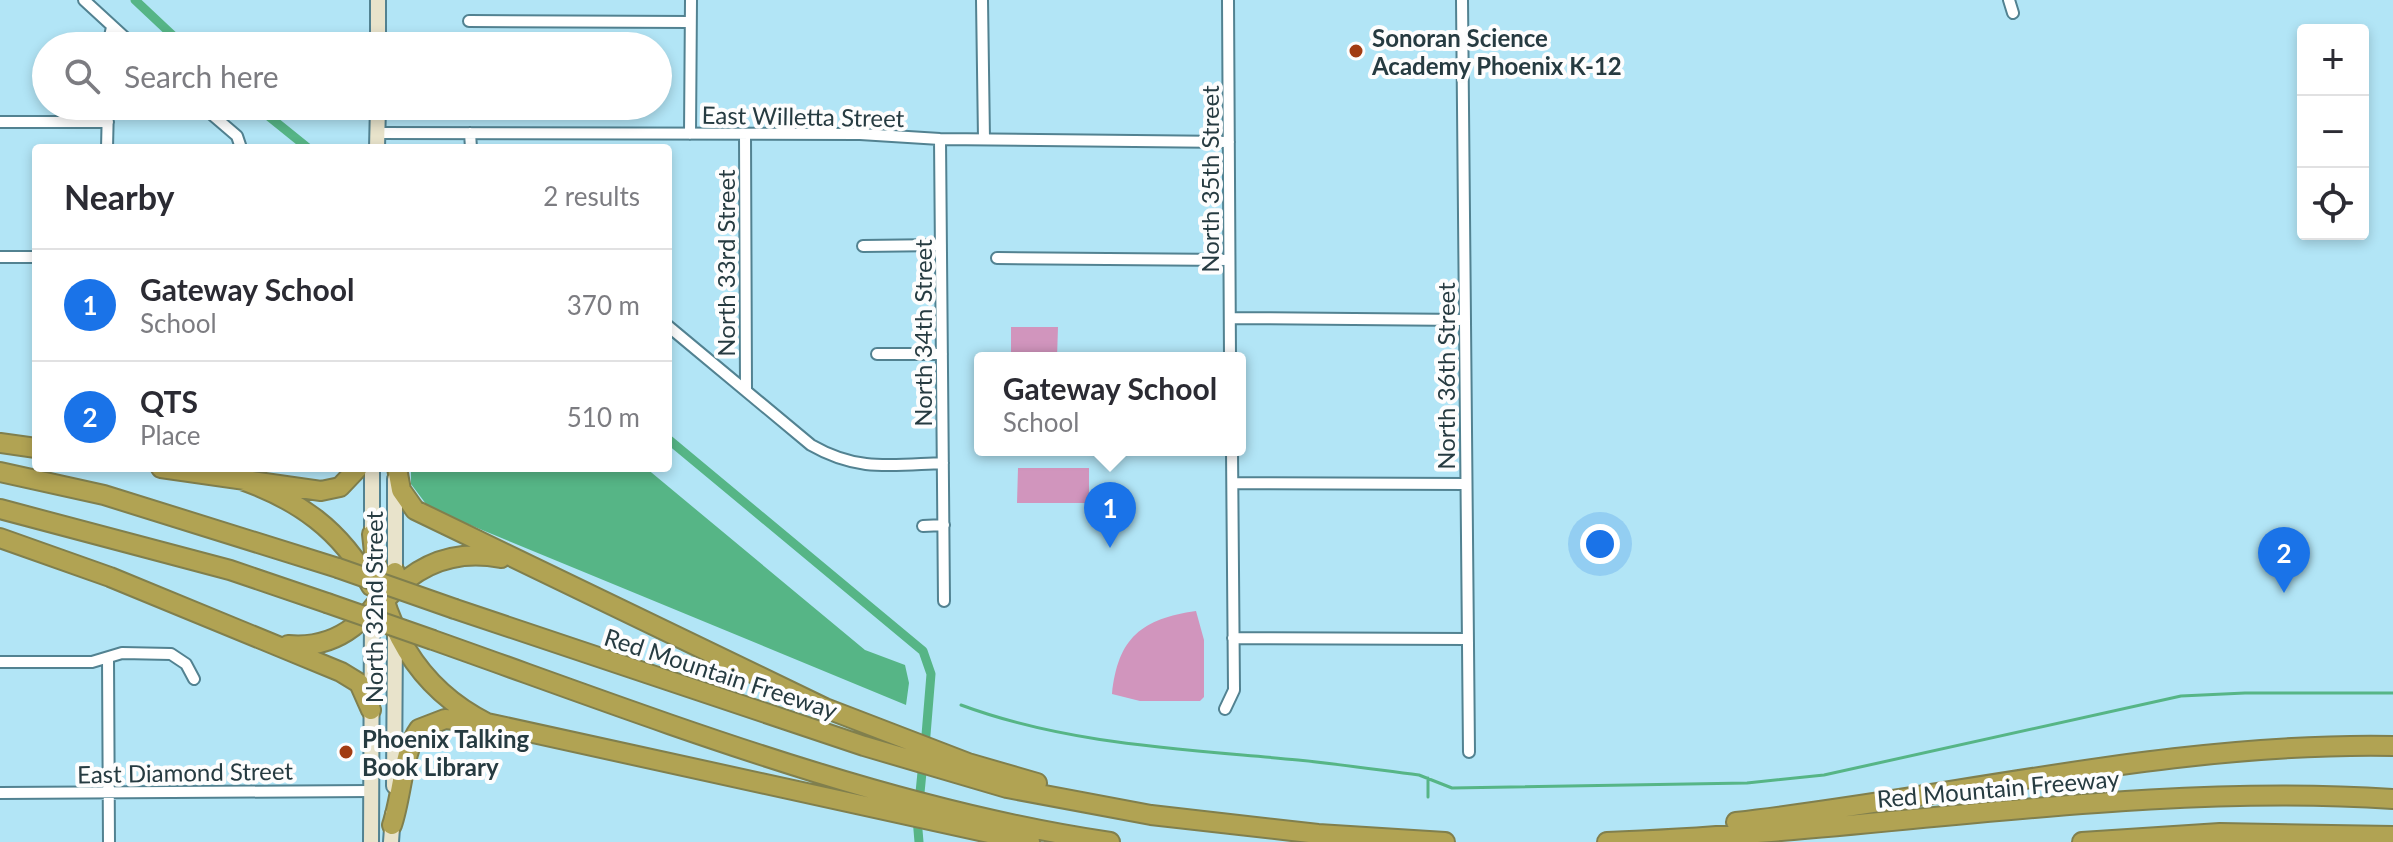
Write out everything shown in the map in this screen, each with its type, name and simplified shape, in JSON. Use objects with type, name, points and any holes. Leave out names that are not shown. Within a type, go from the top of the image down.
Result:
[{"type":"highway","points":[[0,443],[32,447]]},
{"type":"highway","name":"Red Mountain Freeway","points":[[0,472],[104,495],[338,568],[864,746],[967,769]]},
{"type":"highway","points":[[189,472],[332,490],[349,481],[355,472]]},
{"type":"highway","points":[[397,472],[401,490],[415,510],[523,565],[967,769],[1216,823],[1445,842]]},
{"type":"highway","points":[[239,479],[275,492],[308,511],[339,539],[381,599],[409,656],[440,694],[487,723]]},
{"type":"highway","points":[[0,509],[230,570],[1030,842]]},
{"type":"highway","points":[[372,534],[381,599],[395,661]]},
{"type":"highway","points":[[0,538],[270,642],[353,678],[364,692],[371,710]]},
{"type":"highway","points":[[270,642],[300,646],[326,644],[355,627],[381,599],[419,570],[449,557],[477,554],[523,565]]},
{"type":"highway","points":[[392,834],[402,796],[408,749],[419,729],[445,719],[487,723],[854,806],[1110,842]]},
{"type":"highway","points":[[1623,841],[2169,757],[2281,748],[2393,746]]},
{"type":"highway","name":"Red Mountain Freeway","points":[[1607,842],[2168,798],[2306,795],[2393,799]]},
{"type":"highway","points":[[2082,842],[2220,833],[2393,836]]},
{"type":"main road","points":[[378,0],[378,32]]},
{"type":"main road","points":[[377,140],[378,120]]},
{"type":"main road","name":"North 32nd Street","points":[[372,472],[372,534]]},
{"type":"main road","name":"North 32nd Street","points":[[371,842],[371,710],[396,472]]},
{"type":"main road","name":"North 32nd Street","points":[[392,834],[395,630]]},
{"type":"street","points":[[84,0],[118,32]]},
{"type":"street","points":[[690,134],[691,0]]},
{"type":"street","points":[[982,0],[984,139]]},
{"type":"street","name":"North 35th Street","points":[[1228,0],[1230,352]]},
{"type":"street","name":"North 36th Street","points":[[1462,0],[1469,752]]},
{"type":"street","points":[[2009,0],[2013,13]]},
{"type":"street","points":[[469,21],[690,22]]},
{"type":"street","points":[[111,32],[112,27]]},
{"type":"street","points":[[216,120],[240,144]]},
{"type":"street","points":[[0,122],[108,122],[107,144]]},
{"type":"street","points":[[470,133],[471,144]]},
{"type":"street","name":"East Willetta Street","points":[[377,140],[470,133],[1229,142]]},
{"type":"street","name":"North 33rd Street","points":[[745,134],[746,391]]},
{"type":"street","name":"North 34th Street","points":[[940,139],[944,601]]},
{"type":"street","points":[[863,246],[941,245]]},
{"type":"street","points":[[0,257],[32,257]]},
{"type":"street","points":[[997,258],[1229,260]]},
{"type":"street","points":[[1230,318],[1465,320]]},
{"type":"street","points":[[672,329],[811,445],[846,463],[943,463]]},
{"type":"street","points":[[877,354],[942,354]]},
{"type":"street","points":[[1225,709],[1234,690],[1232,456]]},
{"type":"street","points":[[1233,483],[1466,484]]},
{"type":"street","points":[[923,526],[944,525]]},
{"type":"street","points":[[1233,638],[1467,639]]},
{"type":"street","points":[[0,662],[92,662],[122,653],[171,654],[186,664],[194,679]]},
{"type":"street","points":[[108,658],[109,842]]},
{"type":"street","name":"East Diamond Street","points":[[0,793],[371,791]]},
{"type":"shaded area","points":[[1011,327],[1058,327],[1057,352],[1011,352]]},
{"type":"shaded area","points":[[1018,468],[1089,468],[1089,503],[1017,503]]},
{"type":"shaded area","points":[[411,472],[651,472],[865,650],[905,665],[909,683],[906,705],[429,508],[411,484]]},
{"type":"shaded area","points":[[1196,611],[1204,640],[1204,697],[1200,701],[1140,701],[1112,694],[1120,658],[1136,634],[1161,619]]},
{"type":"waterway","points":[[135,0],[169,32]]},
{"type":"waterway","points":[[273,120],[303,144]]},
{"type":"waterway","points":[[672,442],[923,651],[931,674],[925,747]]},
{"type":"waterway","points":[[961,705],[1043,729],[1085,737],[1419,775],[1452,788],[1747,783],[1824,775],[2181,696],[2393,693]]},
{"type":"waterway","points":[[919,803],[923,762]]},
{"type":"waterway","points":[[1428,778],[1428,797]]},
{"type":"waterway","points":[[917,818],[919,842]]},
{"type":"place","name":"Sonoran Science Academy Phoenix K-12","points":[[1356,51]]},
{"type":"place","name":"Gateway School","points":[[1110,548]]},
{"type":"place","name":"QTS","points":[[2284,593]]},
{"type":"place","name":"Phoenix Talking Book Library","points":[[346,752]]}]
